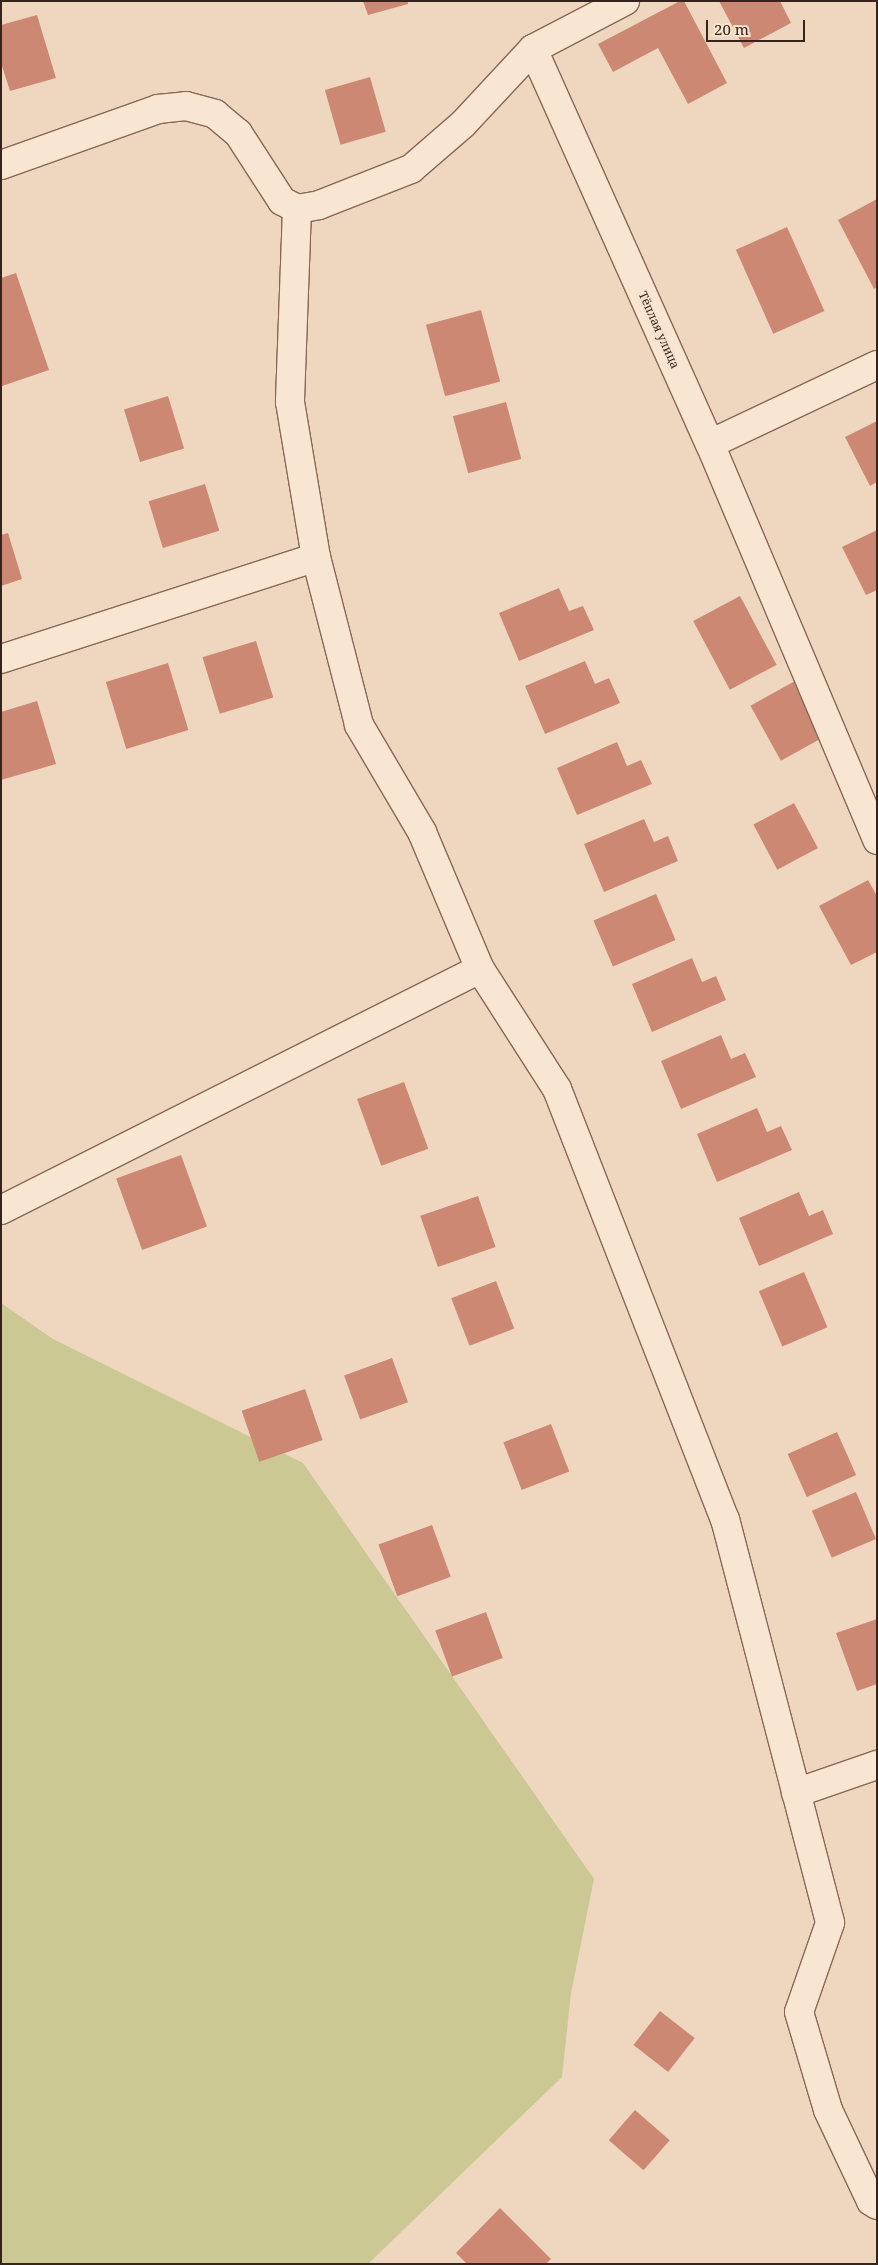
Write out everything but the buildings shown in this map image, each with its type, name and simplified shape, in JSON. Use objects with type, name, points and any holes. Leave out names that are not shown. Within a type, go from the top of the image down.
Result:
[{"type":"street","points":[[1,165],[158,109],[186,106],[215,114],[238,133],[265,180],[282,201],[297,209],[412,169],[464,124],[533,50],[625,1]]},
{"type":"street","name":"Тёплая улица","points":[[533,50],[710,444],[877,840]]},
{"type":"street","points":[[297,209],[290,402],[316,557],[359,725],[422,832],[480,968],[557,1089],[725,1518],[830,1922],[799,2012],[828,2110],[870,2201],[877,2205]]},
{"type":"street","points":[[710,444],[877,365]]},
{"type":"street","points":[[1,659],[316,557]]},
{"type":"street","points":[[1,1210],[480,968]]},
{"type":"street","points":[[796,1793],[877,1766]]},
{"type":"shaded area","points":[[1,1303],[53,1339],[303,1463],[594,1879],[571,1993],[562,2077],[368,2264],[1,2264]]}]
